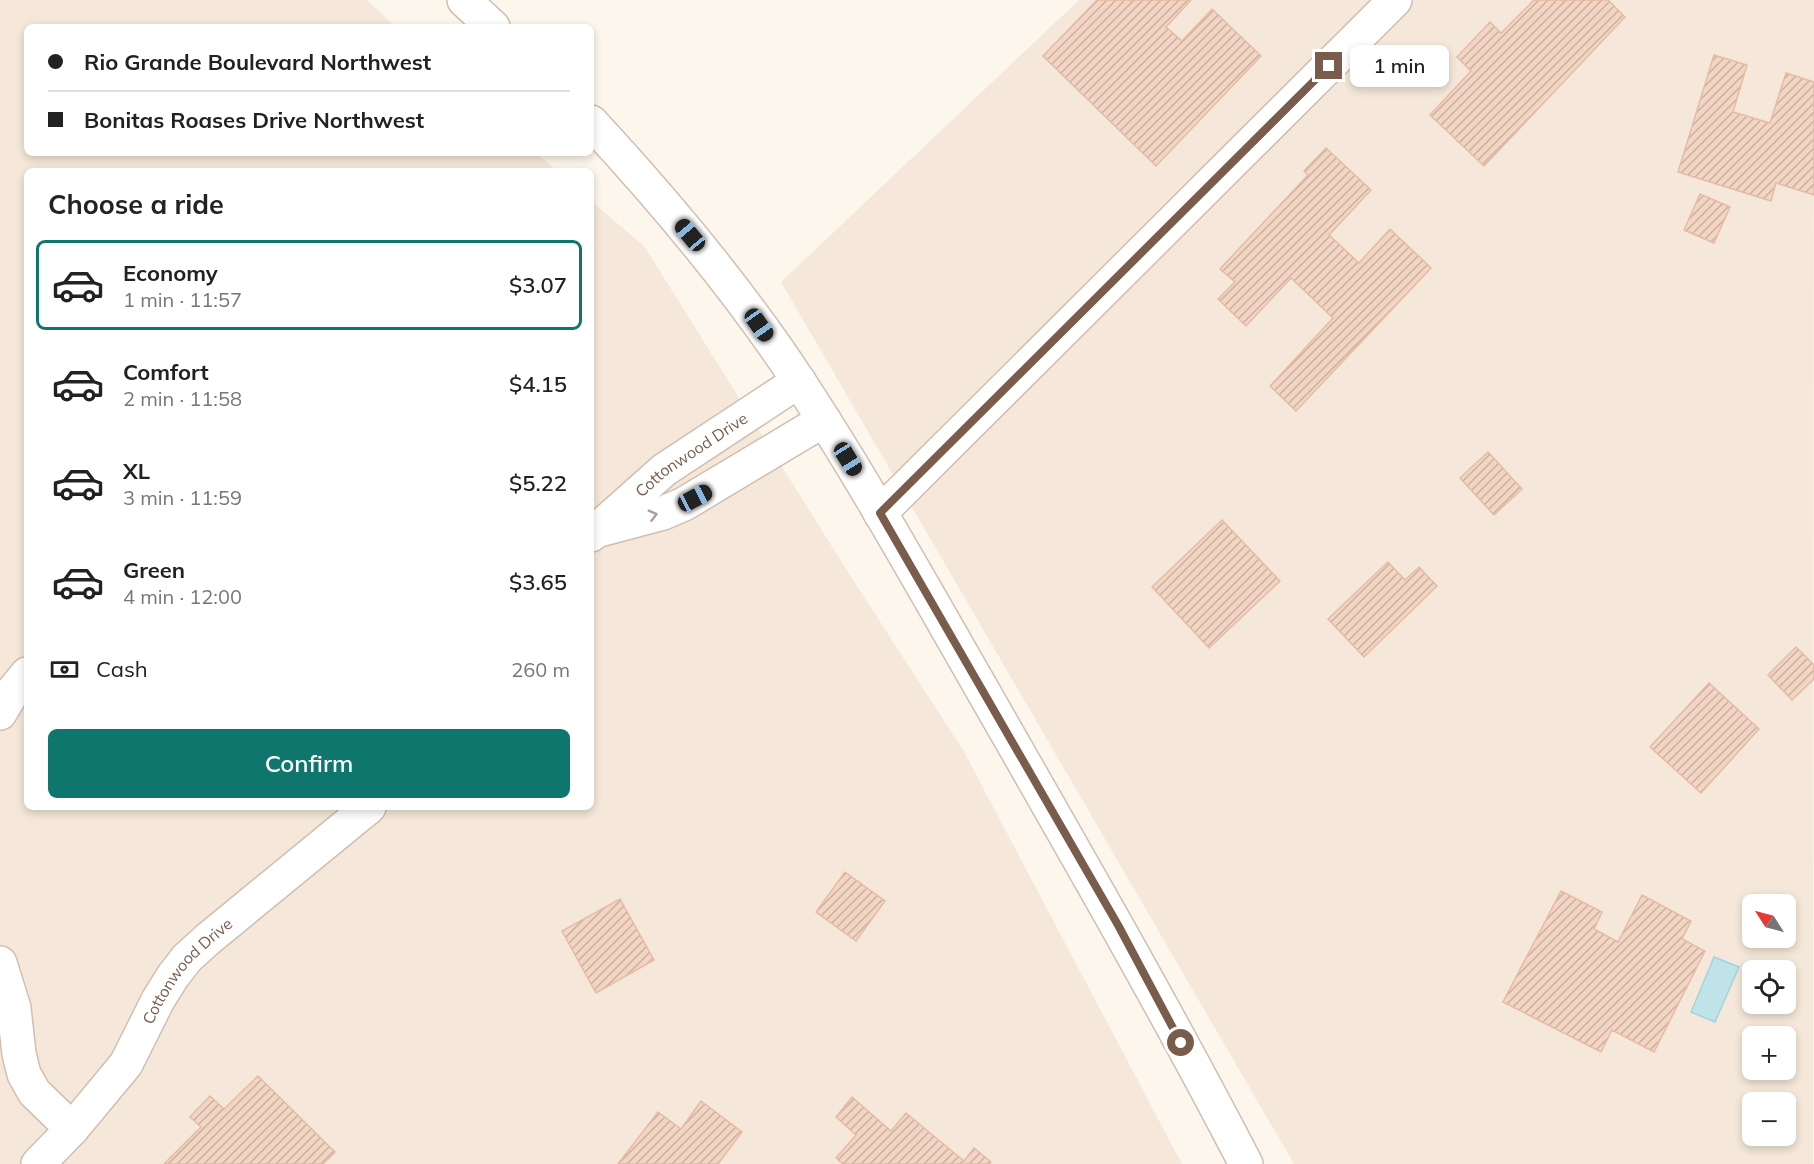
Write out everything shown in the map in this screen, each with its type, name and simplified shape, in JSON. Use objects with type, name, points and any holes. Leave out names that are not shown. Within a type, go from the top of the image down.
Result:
[{"type":"street","points":[[464,0],[490,24]]},
{"type":"street","points":[[880,513],[1395,0]]},
{"type":"street","points":[[594,125],[648,184],[704,252],[799,381],[824,420],[1118,925],[1246,1164]]},
{"type":"street","name":"Cottonwood Drive","points":[[594,533],[664,470],[799,381]]},
{"type":"street","points":[[594,533],[663,513],[684,504],[824,420]]},
{"type":"street","points":[[0,714],[13,691],[24,678]]},
{"type":"street","name":"Cottonwood Drive","points":[[38,1164],[72,1130],[126,1064],[158,1000],[188,958],[365,810]]},
{"type":"street","points":[[0,963],[14,1008],[19,1054],[24,1074],[34,1092],[72,1130]]},
{"type":"shaded area","points":[[0,0],[367,0],[393,24],[24,24],[24,156],[540,156],[554,168],[24,168],[24,810],[594,810],[594,204],[644,246],[844,566],[963,750],[1182,1164],[0,1164]]},
{"type":"shaded area","points":[[1079,0],[1814,0],[1813,1164],[1294,1164],[781,282]]},
{"type":"water","points":[[1714,957],[1739,967],[1715,1022],[1691,1012]]},
{"type":"building","points":[[1097,0],[1191,0],[1166,27],[1182,41],[1212,9],[1261,56],[1156,166],[1043,56]]},
{"type":"building","points":[[1534,0],[1608,0],[1625,17],[1484,166],[1430,115],[1471,71],[1457,57],[1490,22],[1501,33]]},
{"type":"building","points":[[1714,55],[1747,65],[1733,112],[1770,123],[1786,73],[1814,82],[1814,195],[1776,183],[1771,201],[1678,172]]},
{"type":"building","points":[[1326,148],[1371,190],[1329,235],[1359,263],[1390,229],[1431,268],[1296,411],[1270,386],[1333,318],[1291,278],[1246,326],[1218,299],[1235,282],[1220,269],[1308,175],[1304,171]]},
{"type":"building","points":[[1700,194],[1730,207],[1714,243],[1684,230]]},
{"type":"building","points":[[1488,452],[1522,489],[1494,515],[1460,478]]},
{"type":"building","points":[[1222,520],[1280,581],[1209,648],[1152,587]]},
{"type":"building","points":[[1388,562],[1405,580],[1419,567],[1437,586],[1364,657],[1328,619]]},
{"type":"building","points":[[1796,647],[1814,665],[1814,679],[1792,700],[1768,675]]},
{"type":"building","points":[[1709,683],[1759,729],[1701,793],[1650,747]]},
{"type":"building","points":[[845,872],[885,901],[856,941],[816,912]]},
{"type":"building","points":[[1561,891],[1602,912],[1594,929],[1618,942],[1642,895],[1691,921],[1682,939],[1705,951],[1654,1052],[1612,1030],[1601,1052],[1503,1002]]},
{"type":"building","points":[[620,899],[654,960],[596,993],[562,931]]},
{"type":"building","points":[[258,1076],[335,1152],[323,1164],[164,1164],[201,1127],[190,1117],[210,1096],[224,1109]]},
{"type":"building","points":[[852,1097],[891,1131],[906,1113],[964,1161],[974,1148],[991,1162],[989,1164],[843,1164],[836,1158],[856,1135],[836,1117]]},
{"type":"building","points":[[701,1101],[742,1132],[718,1164],[618,1164],[658,1112],[681,1129]]},
{"type":"route","points":[[1181,1043],[1118,925],[880,513],[1329,66]]}]
